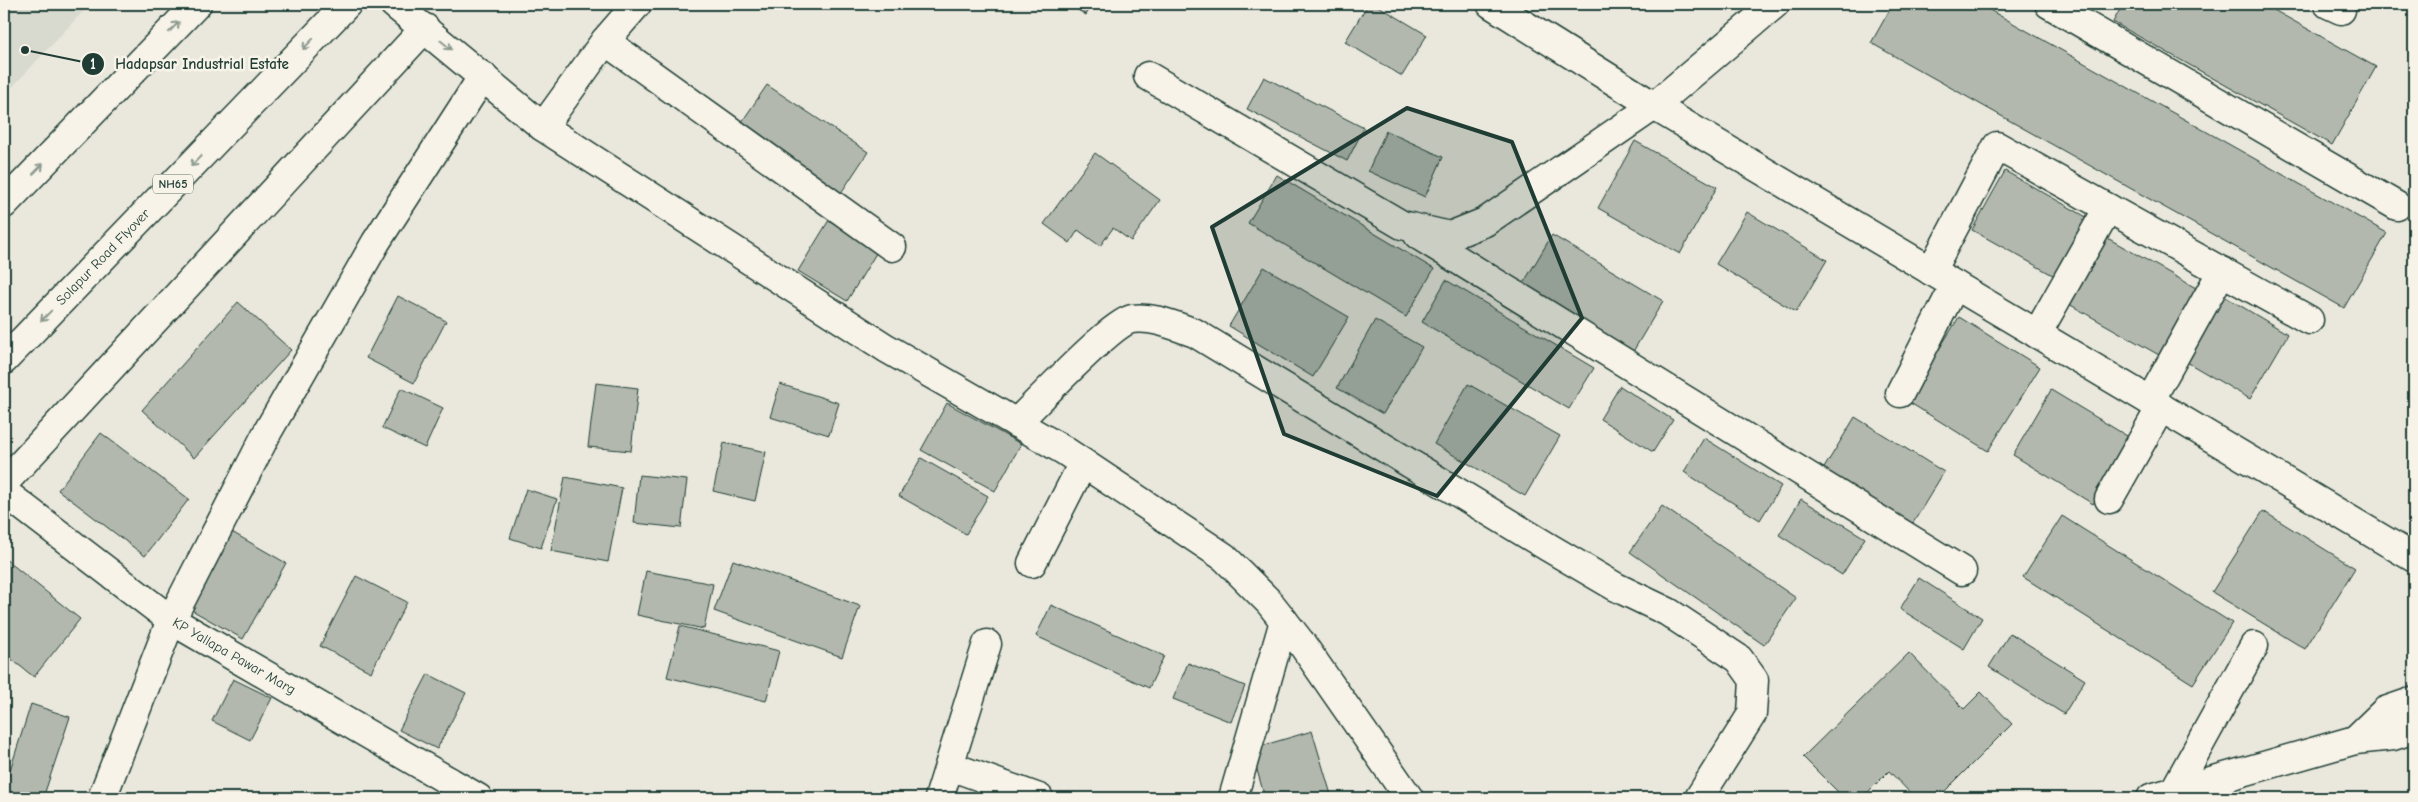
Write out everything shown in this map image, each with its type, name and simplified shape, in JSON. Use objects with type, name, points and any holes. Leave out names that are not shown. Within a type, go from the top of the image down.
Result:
[{"type":"main road","points":[[4,204],[197,4]]},
{"type":"main road","points":[[394,4],[543,127],[886,348],[1083,463],[1224,557],[1269,602],[1284,621],[1409,798]]},
{"type":"main road","points":[[543,127],[606,41],[637,4]]},
{"type":"main road","points":[[1491,4],[1654,106],[2414,558]]},
{"type":"main road","points":[[1402,225],[1450,236],[1485,222],[1654,106],[1775,4]]},
{"type":"main road","points":[[2049,4],[2397,206]]},
{"type":"main road","name":"Solapur Road Flyover","points":[[4,360],[345,6]]},
{"type":"main road","points":[[4,483],[425,28]]},
{"type":"main road","points":[[606,41],[892,247]]},
{"type":"main road","points":[[102,798],[171,620],[268,431],[376,242],[483,76]]},
{"type":"main road","points":[[1148,76],[1402,225],[1962,572]]},
{"type":"main road","points":[[1931,271],[1997,146],[2309,320]]},
{"type":"main road","points":[[2037,334],[2108,208]]},
{"type":"main road","points":[[2109,499],[2222,271]]},
{"type":"main road","points":[[1900,393],[1955,284]]},
{"type":"main road","points":[[1016,423],[1101,339],[1131,319],[1162,320],[1195,333],[1548,547],[1616,586],[1668,612],[1739,658],[1754,680],[1752,714],[1699,798]]},
{"type":"main road","points":[[1032,563],[1083,463]]},
{"type":"main road","name":"KP Yallapa Pawar Marg","points":[[4,492],[171,620],[478,798]]},
{"type":"main road","points":[[1233,798],[1284,621]]},
{"type":"main road","points":[[939,798],[987,644]]},
{"type":"main road","points":[[2163,795],[2254,646]]},
{"type":"main road","points":[[2355,740],[2385,711],[2414,702]]},
{"type":"main road","points":[[2163,795],[2355,740],[2393,736],[2414,729]]},
{"type":"main road","points":[[950,766],[1039,798]]},
{"type":"highlighted area","points":[[1407,108],[1512,142],[1582,318],[1437,496],[1284,434],[1212,227]]},
{"type":"shaded area","points":[[4,4],[90,4],[4,96]]},
{"type":"building","points":[[1068,4],[1093,4],[1086,15]]},
{"type":"building","points":[[1368,4],[1375,4],[1427,35],[1402,76],[1345,42]]},
{"type":"building","points":[[1893,4],[1979,4],[2387,233],[2344,308],[1871,43]]},
{"type":"building","points":[[2123,4],[2263,4],[2376,67],[2332,145],[2113,22]]},
{"type":"building","points":[[1264,77],[1364,128],[1347,161],[1247,109]]},
{"type":"building","points":[[767,85],[868,152],[839,196],[737,129]]},
{"type":"building","points":[[1386,131],[1443,157],[1425,197],[1368,171]]},
{"type":"building","points":[[1635,141],[1717,187],[1680,254],[1598,208]]},
{"type":"building","points":[[1095,153],[1160,200],[1131,241],[1113,228],[1100,246],[1078,230],[1070,243],[1044,224]]},
{"type":"building","points":[[2005,171],[2090,219],[2058,278],[1972,230]]},
{"type":"building","points":[[1277,175],[1434,269],[1406,317],[1248,223]]},
{"type":"building","points":[[1747,212],[1827,260],[1796,312],[1716,264]]},
{"type":"building","points":[[829,220],[878,250],[847,301],[798,271]]},
{"type":"building","points":[[1552,235],[1663,301],[1631,355],[1520,289]]},
{"type":"building","points":[[2104,236],[2196,288],[2159,355],[2067,303]]},
{"type":"building","points":[[1264,267],[1349,317],[1313,377],[1229,326]]},
{"type":"building","points":[[1446,280],[1594,368],[1569,409],[1422,322]]},
{"type":"building","points":[[398,296],[446,321],[414,383],[366,358]]},
{"type":"building","points":[[2224,296],[2288,334],[2250,399],[2185,361]]},
{"type":"building","points":[[238,302],[291,350],[194,458],[142,410]]},
{"type":"building","points":[[1959,317],[2040,367],[1988,451],[1907,401]]},
{"type":"building","points":[[1375,320],[1422,347],[1383,414],[1337,388]]},
{"type":"building","points":[[596,383],[638,388],[631,451],[588,447]]},
{"type":"building","points":[[780,384],[839,403],[829,435],[770,417]]},
{"type":"building","points":[[1468,384],[1560,436],[1525,496],[1434,444]]},
{"type":"building","points":[[1620,386],[1673,420],[1653,452],[1600,419]]},
{"type":"building","points":[[401,388],[443,408],[425,448],[382,428]]},
{"type":"building","points":[[2051,390],[2132,439],[2093,504],[2013,455]]},
{"type":"building","points":[[947,403],[1021,444],[995,491],[921,450]]},
{"type":"building","points":[[1855,417],[1944,472],[1910,528],[1821,473]]},
{"type":"building","points":[[101,433],[189,499],[145,556],[58,490]]},
{"type":"building","points":[[1704,438],[1781,486],[1760,520],[1684,472]]},
{"type":"building","points":[[724,443],[766,452],[755,501],[713,491]]},
{"type":"building","points":[[921,458],[988,496],[966,534],[899,496]]},
{"type":"building","points":[[639,475],[687,480],[681,528],[634,523]]},
{"type":"building","points":[[565,477],[622,488],[608,562],[551,551]]},
{"type":"building","points":[[526,489],[557,499],[541,548],[510,538]]},
{"type":"building","points":[[1801,499],[1865,538],[1842,575],[1779,535]]},
{"type":"building","points":[[1662,506],[1796,598],[1764,645],[1630,552]]},
{"type":"building","points":[[2263,511],[2355,568],[2305,649],[2212,592]]},
{"type":"building","points":[[2062,516],[2232,623],[2193,684],[2023,577]]},
{"type":"building","points":[[230,531],[286,563],[243,639],[188,608]]},
{"type":"building","points":[[4,558],[80,619],[34,677],[6,655],[4,658]]},
{"type":"building","points":[[733,560],[860,606],[842,657],[714,611]]},
{"type":"building","points":[[646,571],[713,584],[704,629],[637,615]]},
{"type":"building","points":[[356,576],[407,602],[371,672],[320,646]]},
{"type":"building","points":[[1919,578],[1982,618],[1964,649],[1900,609]]},
{"type":"building","points":[[1051,605],[1164,656],[1149,688],[1036,636]]},
{"type":"building","points":[[680,626],[779,651],[766,701],[667,677]]},
{"type":"building","points":[[2010,633],[2085,680],[2064,714],[1989,667]]},
{"type":"building","points":[[1909,653],[1964,709],[1981,692],[2012,724],[1938,798],[1915,798],[1889,771],[1862,798],[1844,798],[1803,757]]},
{"type":"building","points":[[1188,663],[1245,686],[1231,722],[1173,699]]},
{"type":"building","points":[[428,674],[466,693],[437,749],[399,730]]},
{"type":"building","points":[[233,679],[272,698],[250,740],[212,721]]},
{"type":"building","points":[[31,704],[70,717],[43,798],[17,798],[4,794],[4,789]]},
{"type":"building","points":[[1312,731],[1332,798],[1265,798],[1251,749]]},
{"type":"place","name":"Hadapsar Industrial Estate","points":[[25,50]]}]
